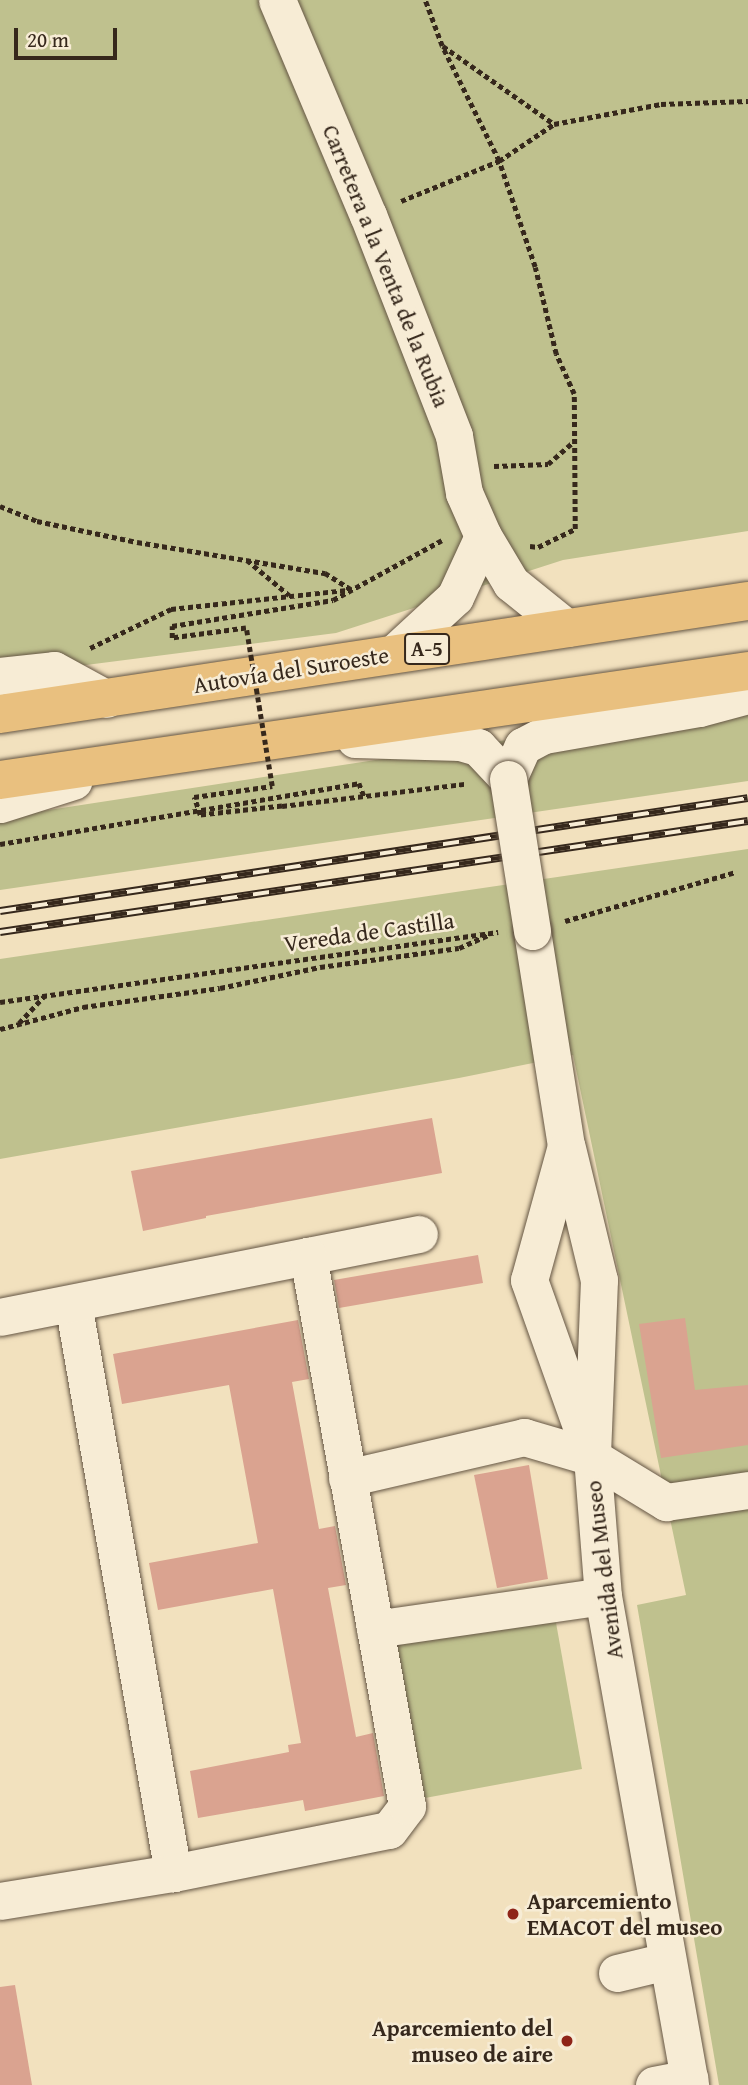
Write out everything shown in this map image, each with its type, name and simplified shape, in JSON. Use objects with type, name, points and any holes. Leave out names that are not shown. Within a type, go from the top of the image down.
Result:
[{"type":"highway","points":[[690,608],[748,576]]},
{"type":"highway","name":"Autovía del Suroeste","points":[[0,714],[748,601]]},
{"type":"highway","points":[[0,780],[748,671]]},
{"type":"street","name":"Carretera a la Venta de la Rubia","points":[[277,0],[368,215],[454,436],[464,493],[482,536],[511,583],[567,628]]},
{"type":"street","points":[[393,654],[455,597],[482,536]]},
{"type":"street","points":[[0,676],[54,670],[107,699]]},
{"type":"street","points":[[291,737],[460,742],[478,747],[509,779],[523,746],[544,735],[699,708],[748,695]]},
{"type":"street","points":[[0,804],[155,756]]},
{"type":"street","name":"Avenida del Museo","points":[[509,779],[565,1140],[529,1280],[592,1457],[603,1596],[690,2082]]},
{"type":"street","points":[[565,1140],[598,1280],[592,1457]]},
{"type":"street","points":[[0,1317],[419,1234]]},
{"type":"street","points":[[0,1901],[173,1873],[389,1830],[407,1806],[307,1256]]},
{"type":"street","points":[[73,1303],[173,1873]]},
{"type":"street","points":[[348,1478],[524,1437],[592,1457],[666,1502],[748,1490]]},
{"type":"street","points":[[375,1629],[603,1596]]},
{"type":"street","points":[[617,1973],[667,1961]]},
{"type":"street","points":[[654,2085],[690,2082]]},
{"type":"path","points":[[425,0],[442,46],[499,161],[535,267],[556,354],[574,394],[575,529],[538,547],[482,536],[439,540],[333,600],[172,626],[172,638],[246,628],[272,786],[194,797],[200,816],[509,779]]},
{"type":"path","points":[[442,46],[554,124]]},
{"type":"path","points":[[368,215],[499,161],[554,124],[661,104],[748,101]]},
{"type":"path","points":[[0,506],[37,521],[326,573],[351,589]]},
{"type":"path","points":[[246,560],[289,595]]},
{"type":"path","points":[[94,648],[172,609],[351,589]]},
{"type":"path","points":[[0,844],[359,783],[364,796]]},
{"type":"path","name":"Vereda de Castilla","points":[[0,1002],[494,933],[532,931],[736,872]]},
{"type":"path","points":[[0,1029],[83,1007],[220,988],[320,967],[459,948],[494,933]]},
{"type":"path","points":[[19,1024],[44,995]]},
{"type":"green space","points":[[0,0],[748,0],[748,531],[563,560],[336,633],[0,676]]},
{"type":"green space","points":[[748,703],[748,781],[0,890],[0,820],[29,813]]},
{"type":"green space","points":[[748,849],[748,2085],[719,2085],[637,1605],[686,1595],[573,1055],[459,1078],[0,1159],[0,959]]},
{"type":"green space","points":[[555,1617],[582,1769],[425,1798],[395,1644]]},
{"type":"building","points":[[432,1118],[442,1173],[206,1216],[143,1231],[131,1171]]},
{"type":"building","points":[[478,1255],[483,1283],[339,1308],[334,1280]]},
{"type":"building","points":[[685,1318],[695,1390],[748,1385],[748,1445],[661,1458],[639,1324]]},
{"type":"building","points":[[298,1320],[309,1379],[292,1382],[319,1529],[335,1526],[346,1585],[328,1588],[356,1737],[373,1733],[384,1796],[305,1811],[303,1800],[198,1818],[190,1771],[289,1752],[288,1745],[301,1743],[273,1589],[158,1610],[149,1563],[258,1543],[229,1385],[122,1404],[113,1354]]},
{"type":"building","points":[[529,1465],[548,1579],[497,1588],[474,1475]]},
{"type":"building","points":[[15,1985],[32,2085],[0,2085],[0,1987]]},
{"type":"railway","points":[[0,911],[748,798]]},
{"type":"railway","points":[[0,932],[748,821]]},
{"type":"place","name":"Aparcemiento EMACOT del museo","points":[[513,1914]]},
{"type":"place","name":"Aparcemiento del museo de aire","points":[[567,2041]]}]
